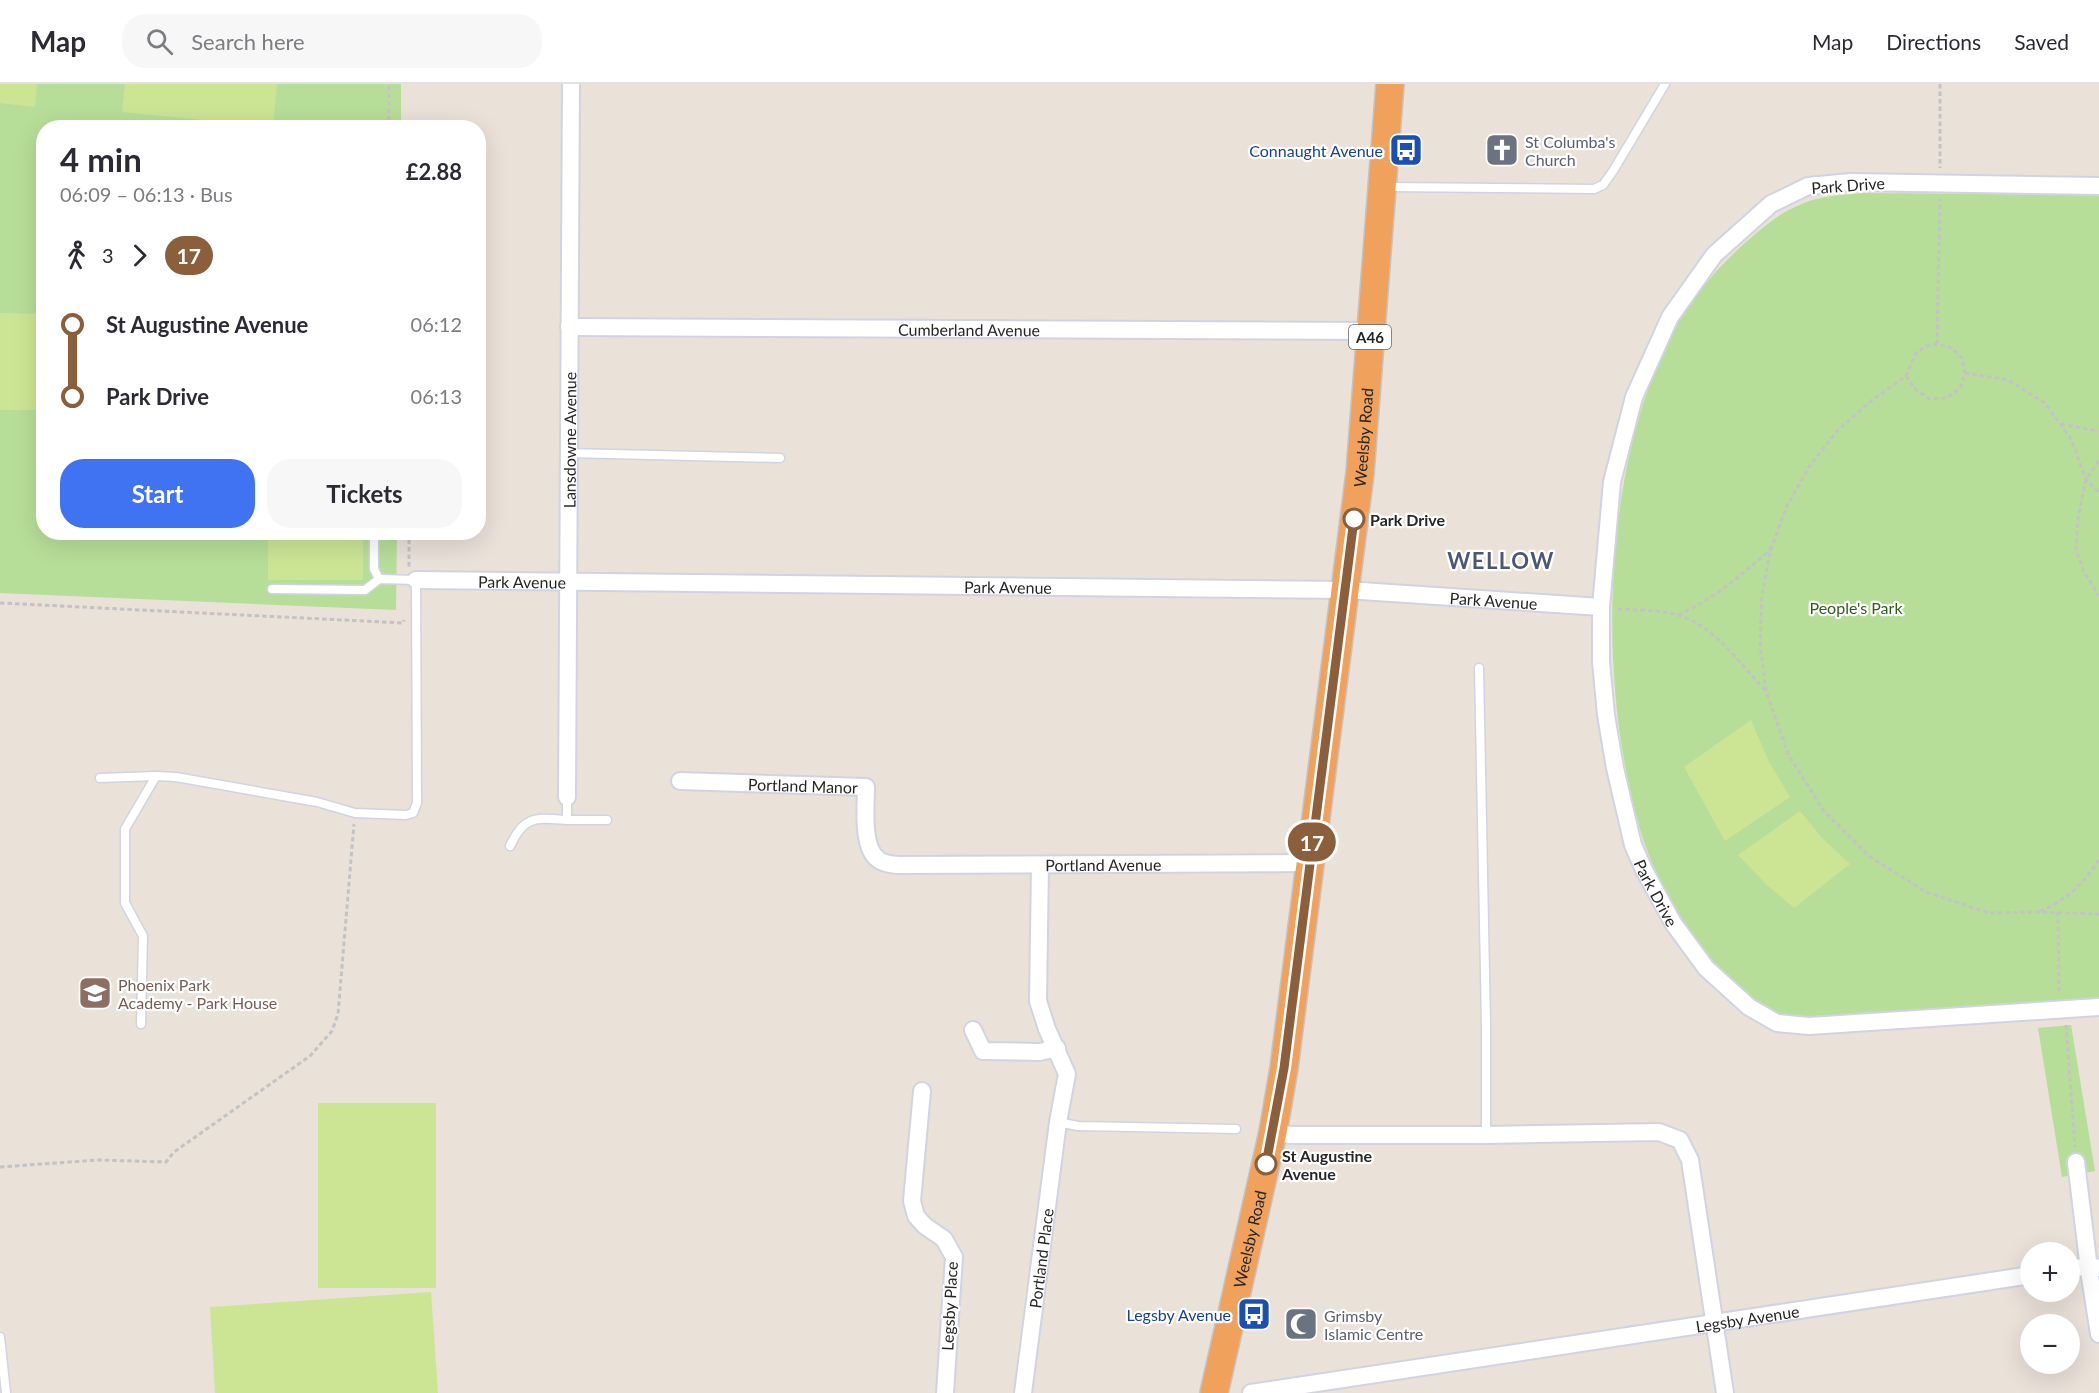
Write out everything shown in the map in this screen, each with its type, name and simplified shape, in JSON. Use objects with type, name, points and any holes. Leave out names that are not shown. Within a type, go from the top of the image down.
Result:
[{"type":"highway","name":"Weelsby Road","points":[[1214,1393],[1273,1132],[1284,1068],[1360,473],[1390,84]]},
{"type":"street","name":"Lansdowne Avenue","points":[[567,797],[567,453],[571,84]]},
{"type":"street","name":"Park Drive","points":[[2099,186],[1851,182],[1808,186],[1771,204],[1714,255],[1670,317],[1634,397],[1612,482],[1601,607],[1601,662],[1606,715],[1615,768],[1634,845],[1644,870],[1673,923],[1706,968],[1749,1007],[1777,1023],[1809,1026],[2099,1007]]},
{"type":"street","name":"Cumberland Avenue","points":[[569,327],[1370,331]]},
{"type":"street","name":"Park Avenue","points":[[414,585],[568,581],[1346,590],[1601,607]]},
{"type":"street","name":"Portland Manor","points":[[680,781],[866,787],[867,841],[870,851],[877,859],[897,865]]},
{"type":"street","name":"Portland Avenue","points":[[897,865],[1310,863]]},
{"type":"street","name":"Portland Place","points":[[1023,1393],[1066,1074],[1038,1001],[1040,865]]},
{"type":"street","points":[[973,1030],[983,1051],[1040,1052],[1057,1048]]},
{"type":"street","name":"Legsby Place","points":[[922,1091],[912,1201],[916,1216],[925,1226],[944,1239],[954,1257],[945,1393]]},
{"type":"street","points":[[1273,1132],[1291,1135],[1659,1132],[1680,1140],[1690,1160],[1725,1393]]},
{"type":"street","points":[[2076,1162],[2094,1267],[2099,1334]]},
{"type":"street","name":"Legsby Avenue","points":[[1251,1393],[2020,1277]]},
{"type":"lane","points":[[1383,186],[1594,189],[1603,185],[1613,171],[1665,84]]},
{"type":"lane","points":[[567,453],[780,458]]},
{"type":"lane","points":[[374,540],[374,569],[379,579]]},
{"type":"lane","points":[[100,778],[176,777],[317,802],[355,813],[406,815],[413,813],[417,803],[414,585],[379,579],[365,590],[272,589]]},
{"type":"lane","points":[[1479,668],[1486,1013],[1486,1135]]},
{"type":"lane","points":[[141,1024],[143,936],[125,903],[125,829],[156,776]]},
{"type":"lane","points":[[567,797],[567,820]]},
{"type":"lane","points":[[510,846],[517,831],[528,821],[538,819],[607,820]]},
{"type":"lane","points":[[1058,1122],[1078,1126],[1236,1129]]},
{"type":"lane","points":[[0,1337],[6,1393]]},
{"type":"path","points":[[389,84],[389,120]]},
{"type":"path","points":[[1937,344],[1940,84]]},
{"type":"path","points":[[1906,376],[1916,390],[1930,399],[1938,399],[1947,398],[1960,388],[1965,373],[1962,358],[1952,348],[1937,344],[1926,346],[1916,353],[1906,376],[1870,401],[1838,431],[1809,467],[1787,506],[1771,548],[1762,595],[1760,644],[1766,691],[1788,754],[1823,810],[1870,857],[1926,892],[1989,914],[2037,912],[2099,914]]},
{"type":"path","points":[[1965,373],[2008,380],[2045,403],[2071,439],[2086,479],[2099,493]]},
{"type":"path","points":[[2060,423],[2077,428],[2099,430]]},
{"type":"path","points":[[2099,461],[2086,479],[2078,518],[2076,550],[2084,572],[2099,596]]},
{"type":"path","points":[[0,603],[403,623],[414,585],[410,540]]},
{"type":"path","points":[[1678,615],[1702,604],[1725,589],[1771,548]]},
{"type":"path","points":[[1601,607],[1678,615],[1699,625],[1718,639],[1766,691]]},
{"type":"path","points":[[0,1167],[98,1160],[166,1162],[174,1152],[310,1056],[332,1031],[338,1014],[355,813]]},
{"type":"path","points":[[2037,912],[2052,906],[2070,894],[2086,879],[2099,860]]},
{"type":"path","points":[[2058,912],[2059,1004],[2065,1009],[2076,1162]]},
{"type":"green space","points":[[0,84],[401,84],[401,120],[36,120],[36,540],[397,540],[396,610],[0,593]]},
{"type":"green space","points":[[0,84],[37,84],[35,107],[0,103]]},
{"type":"green space","points":[[125,84],[277,84],[274,120],[203,120],[122,112]]},
{"type":"green space","name":"People's Park","points":[[1864,193],[2099,195],[2099,1000],[1829,1021],[1792,1019],[1775,1014],[1753,1000],[1732,982],[1695,939],[1659,878],[1640,829],[1626,771],[1617,709],[1613,643],[1613,577],[1620,510],[1631,446],[1649,386],[1673,331],[1688,306],[1715,273],[1746,242],[1776,217],[1790,209],[1829,196]]},
{"type":"green space","points":[[0,313],[36,314],[36,410],[0,410]]},
{"type":"green space","points":[[268,540],[363,540],[363,580],[268,580]]},
{"type":"green space","points":[[1751,720],[1769,762],[1790,797],[1725,841],[1684,767]]},
{"type":"green space","points":[[1800,811],[1823,839],[1850,864],[1794,908],[1766,884],[1738,855]]},
{"type":"green space","points":[[2071,1025],[2095,1171],[2062,1177],[2038,1028]]},
{"type":"green space","points":[[318,1103],[436,1103],[436,1288],[318,1288]]},
{"type":"green space","points":[[431,1292],[438,1393],[215,1393],[210,1307]]},
{"type":"bus line","name":"17","points":[[1266,1164],[1284,1068],[1354,519]]},
{"type":"place","name":"Connaught Avenue","points":[[1406,150]]},
{"type":"place","name":"St Columba's Church","points":[[1502,150]]},
{"type":"place","name":"Park Drive","points":[[1354,519]]},
{"type":"place","name":"Phoenix Park Academy - Park House","points":[[95,993]]},
{"type":"place","name":"St Augustine Avenue","points":[[1266,1164]]},
{"type":"place","name":"Legsby Avenue","points":[[1254,1314]]},
{"type":"place","name":"Grimsby Islamic Centre","points":[[1301,1324]]},
{"type":"district","name":"WELLOW","points":[[1501,560]]}]
